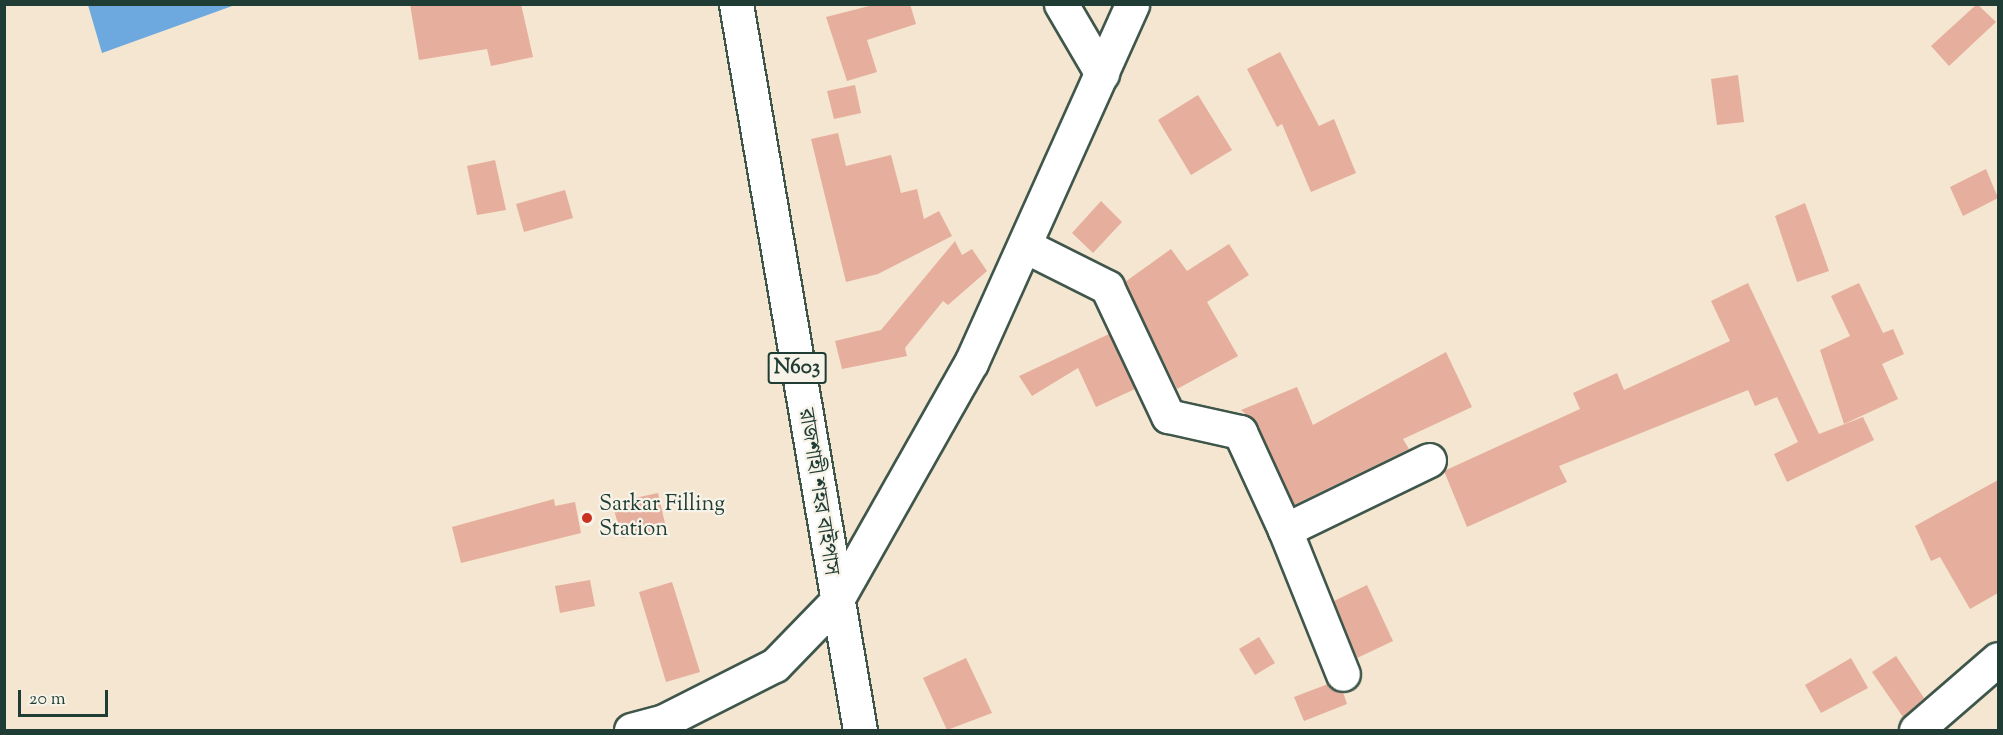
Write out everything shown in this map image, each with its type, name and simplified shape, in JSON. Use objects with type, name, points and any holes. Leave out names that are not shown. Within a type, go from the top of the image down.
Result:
[{"type":"main road","name":"রাজশাহী শহর বাইপাস","points":[[736,4],[835,603],[860,730]]},
{"type":"main road","points":[[1060,4],[1102,74]]},
{"type":"main road","points":[[631,730],[664,721],[775,665],[835,603],[971,363],[1102,74],[1131,4]]},
{"type":"main road","points":[[1025,246],[1107,287],[1168,416],[1240,432],[1285,530],[1343,674]]},
{"type":"main road","points":[[1285,530],[1429,460]]},
{"type":"main road","points":[[1916,730],[1998,659]]},
{"type":"water","points":[[88,4],[235,5],[102,53]]},
{"type":"building","points":[[410,4],[521,4],[533,57],[491,66],[487,49],[419,60]]},
{"type":"building","points":[[877,4],[910,4],[916,24],[867,40],[877,72],[847,81],[826,17]]},
{"type":"building","points":[[1977,4],[1996,22],[1949,66],[1931,46]]},
{"type":"building","points":[[1280,52],[1319,126],[1334,119],[1356,173],[1311,192],[1282,124],[1277,127],[1247,69]]},
{"type":"building","points":[[1738,75],[1744,122],[1717,125],[1711,79]]},
{"type":"building","points":[[855,85],[861,113],[834,119],[827,91]]},
{"type":"building","points":[[1198,95],[1232,150],[1191,175],[1158,120]]},
{"type":"building","points":[[838,133],[846,166],[891,155],[901,193],[917,189],[924,219],[939,211],[952,236],[878,274],[846,282],[811,139]]},
{"type":"building","points":[[495,160],[506,210],[477,215],[467,166]]},
{"type":"building","points":[[1986,169],[1998,198],[1963,216],[1950,187]]},
{"type":"building","points":[[565,190],[573,218],[524,232],[516,204]]},
{"type":"building","points":[[1101,201],[1122,222],[1093,253],[1072,233]]},
{"type":"building","points":[[1805,203],[1829,271],[1797,282],[1775,216]]},
{"type":"building","points":[[955,241],[962,255],[972,249],[987,271],[948,305],[943,301],[905,348],[907,356],[842,369],[835,341],[881,330]]},
{"type":"building","points":[[1229,244],[1249,275],[1207,302],[1238,356],[1177,389],[1125,282],[1171,249],[1187,271]]},
{"type":"building","points":[[1748,283],[1819,434],[1863,417],[1874,440],[1787,482],[1774,454],[1798,442],[1777,397],[1755,406],[1748,390],[1559,466],[1567,482],[1467,527],[1444,471],[1580,409],[1573,393],[1617,373],[1624,390],[1730,341],[1711,301]]},
{"type":"building","points":[[1859,283],[1883,333],[1893,329],[1904,354],[1882,364],[1898,399],[1844,424],[1820,350],[1850,336],[1831,296]]},
{"type":"building","points":[[1109,334],[1135,389],[1096,407],[1078,368],[1032,396],[1019,376]]},
{"type":"building","points":[[1446,352],[1472,407],[1403,439],[1409,449],[1294,505],[1257,424],[1241,410],[1297,387],[1313,425]]},
{"type":"building","points":[[1998,480],[1998,593],[1970,609],[1940,557],[1931,561],[1915,526]]},
{"type":"building","points":[[658,493],[666,528],[622,538],[612,503]]},
{"type":"building","points":[[554,499],[555,506],[575,502],[581,533],[461,563],[452,527]]},
{"type":"building","points":[[590,580],[595,606],[560,613],[555,586]]},
{"type":"building","points":[[672,582],[700,672],[666,682],[639,592]]},
{"type":"building","points":[[1367,585],[1393,641],[1357,658],[1334,601]]},
{"type":"building","points":[[1259,637],[1275,663],[1255,675],[1239,649]]},
{"type":"building","points":[[1896,656],[1924,698],[1903,717],[1872,672]]},
{"type":"building","points":[[966,658],[992,713],[947,730],[923,678]]},
{"type":"building","points":[[1851,658],[1868,688],[1821,713],[1805,685]]},
{"type":"building","points":[[1328,684],[1343,692],[1347,704],[1304,721],[1294,697]]},
{"type":"place","name":"Sarkar Filling Station","points":[[587,518]]}]
